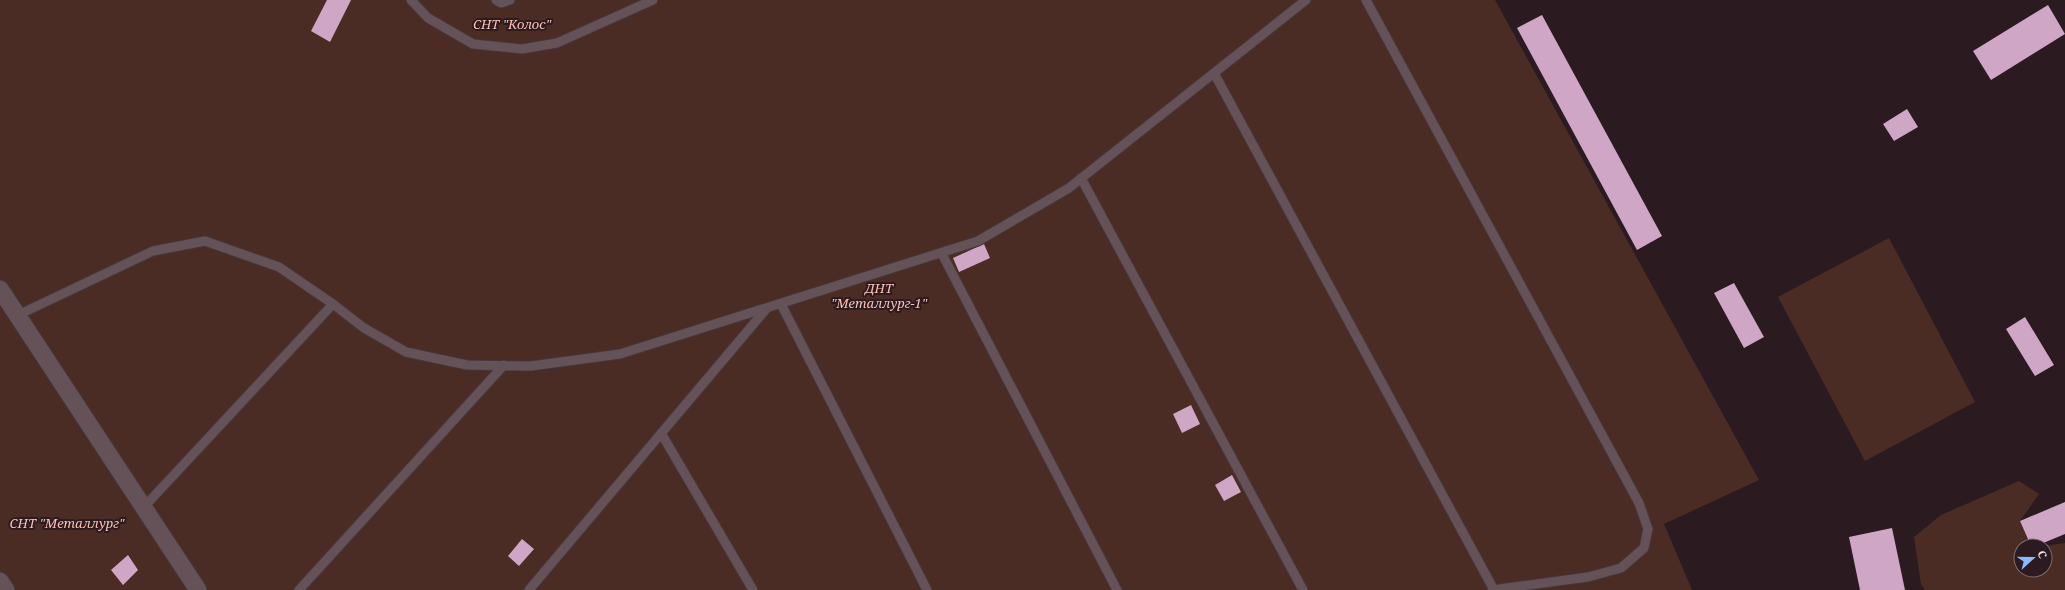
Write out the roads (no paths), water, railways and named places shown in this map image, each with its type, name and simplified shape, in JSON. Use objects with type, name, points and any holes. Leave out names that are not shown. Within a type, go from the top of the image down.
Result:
[{"type":"street","points":[[0,289],[198,590]]},
{"type":"street","points":[[0,581],[6,590]]},
{"type":"lane","points":[[411,0],[428,18],[473,44],[522,49],[557,43],[653,0]]},
{"type":"lane","points":[[496,0],[501,3],[510,0]]},
{"type":"lane","points":[[18,315],[153,252],[205,241],[279,267],[333,304],[364,328],[406,352],[468,365],[531,366],[620,354],[942,254],[978,241],[1069,188],[1306,0]]},
{"type":"lane","points":[[1214,73],[1493,590],[1588,577],[1621,568],[1644,548],[1648,529],[1639,503],[1366,0]]},
{"type":"lane","points":[[1081,178],[1303,590]]},
{"type":"lane","points":[[942,254],[1117,590]]},
{"type":"lane","points":[[144,507],[333,304]]},
{"type":"lane","points":[[781,304],[927,590]]},
{"type":"lane","points":[[529,590],[767,308]]},
{"type":"lane","points":[[299,590],[504,365]]},
{"type":"lane","points":[[661,433],[753,590]]},
{"type":"park label","name":"СНТ \"Колос\"","points":[[512,24]]},
{"type":"park label","name":"ДНТ \"Металлург-1\"","points":[[879,296]]},
{"type":"park label","name":"СНТ \"Металлург\"","points":[[67,523]]}]
